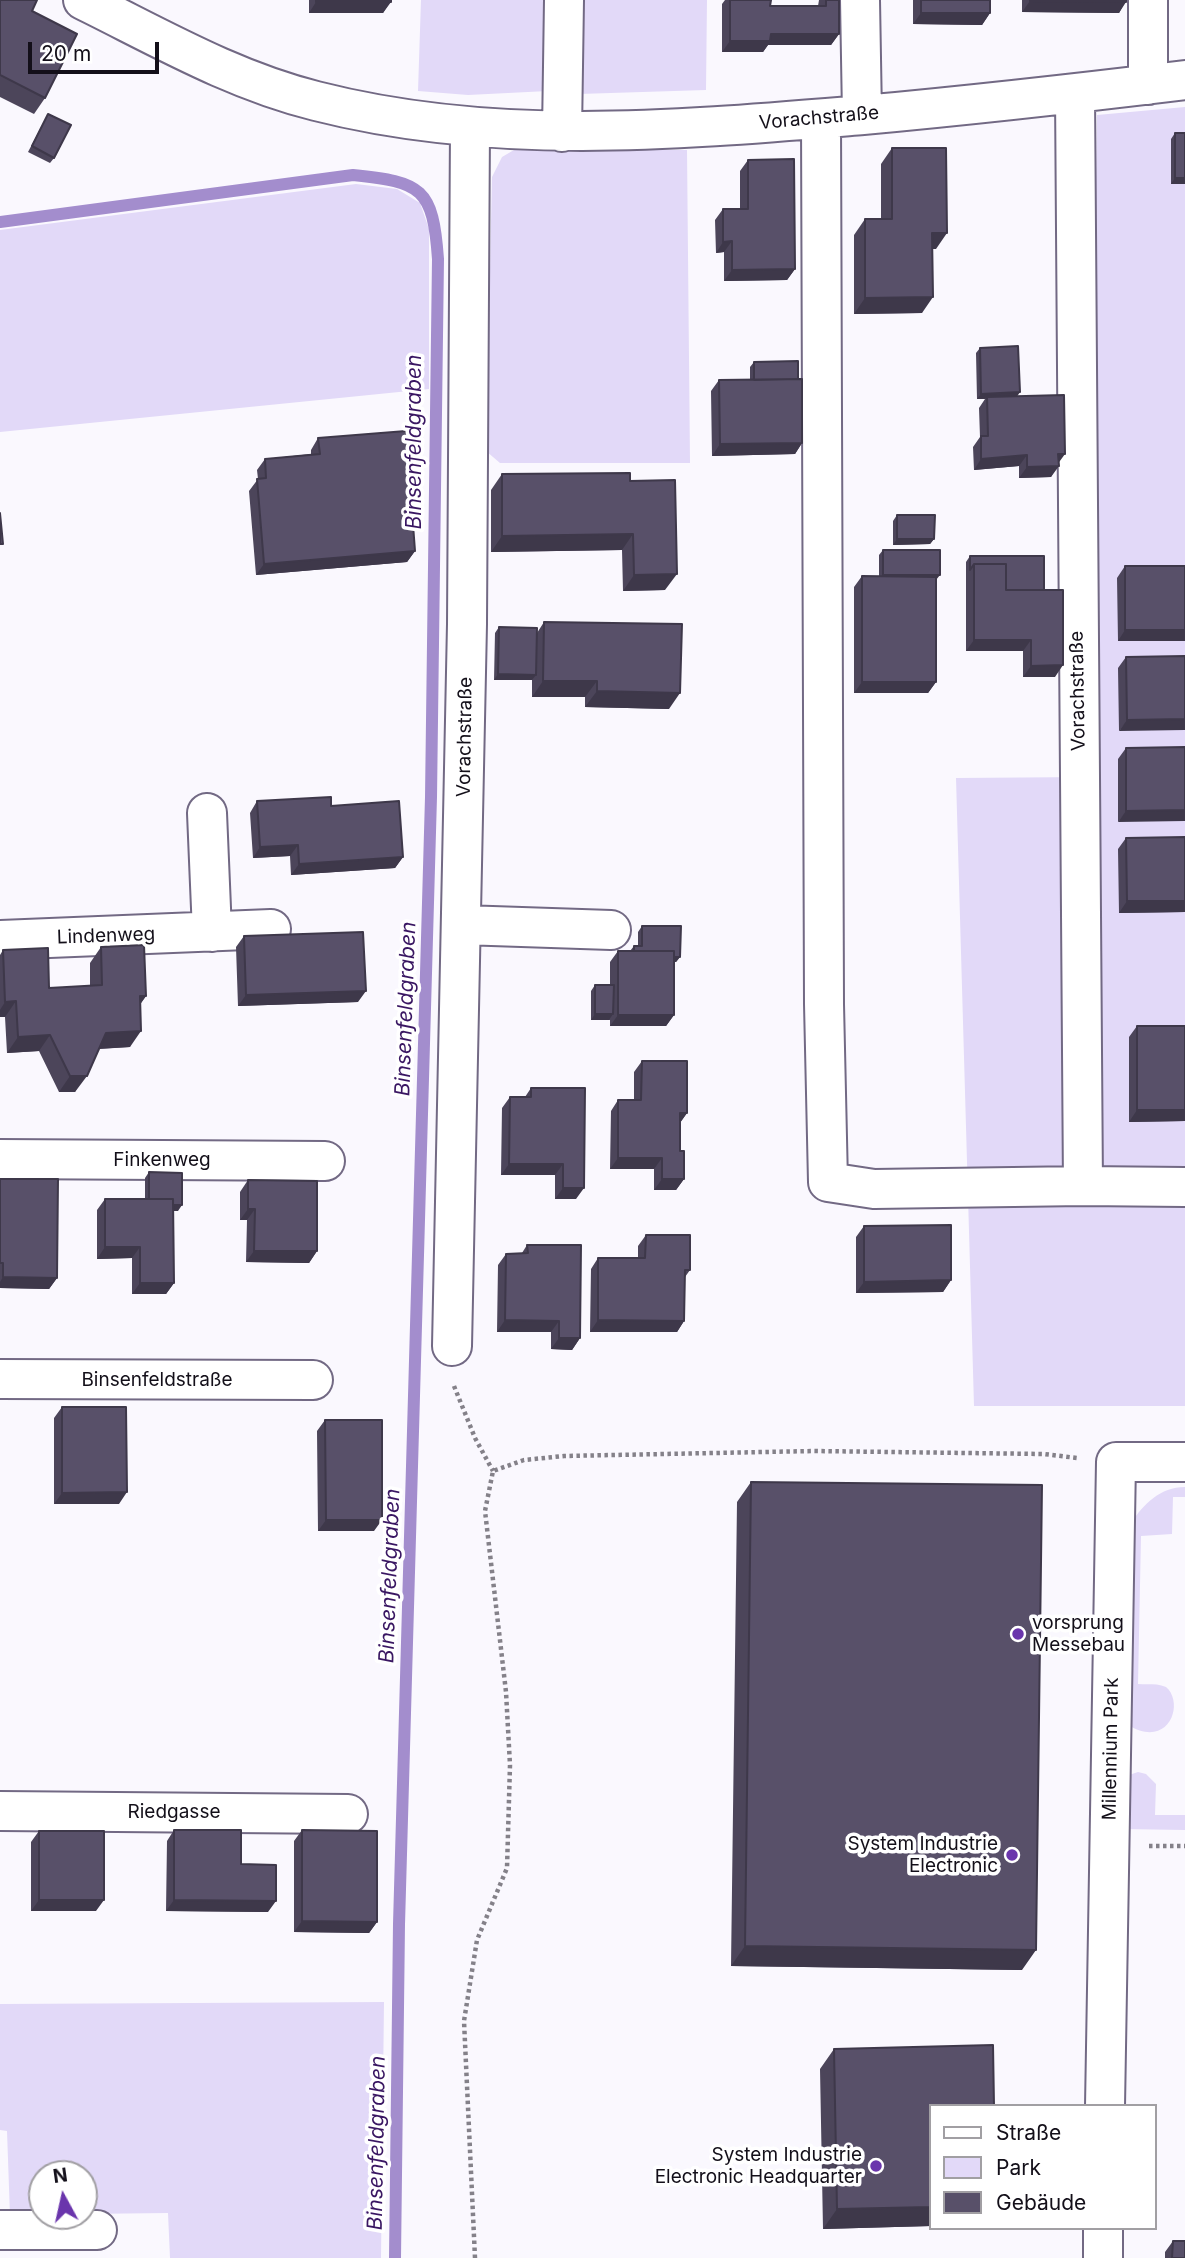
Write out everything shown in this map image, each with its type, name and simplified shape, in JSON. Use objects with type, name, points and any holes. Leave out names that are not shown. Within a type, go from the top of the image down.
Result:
[{"type":"street","name":"Vorachstraße","points":[[82,0],[134,12],[193,58],[258,85],[317,102],[470,128],[562,132],[680,129],[821,119],[1166,83],[1148,0]]},
{"type":"street","points":[[562,132],[564,0]]},
{"type":"street","points":[[860,0],[862,115]]},
{"type":"street","name":"Vorachstraße","points":[[1075,93],[1083,1186]]},
{"type":"street","points":[[821,119],[824,990],[828,1182],[874,1189],[1185,1187]]},
{"type":"street","name":"Vorachstraße","points":[[452,1346],[462,925],[470,128]]},
{"type":"street","points":[[207,813],[212,932]]},
{"type":"street","points":[[462,925],[611,930]]},
{"type":"street","name":"Lindenweg","points":[[0,940],[271,929]]},
{"type":"street","name":"Finkenweg","points":[[0,1159],[325,1161]]},
{"type":"street","name":"Binsenfeldstraße","points":[[0,1379],[313,1380]]},
{"type":"street","points":[[1116,1462],[1185,1462]]},
{"type":"street","name":"Millennium Park","points":[[1105,2104],[1116,1462]]},
{"type":"street","name":"Riedgasse","points":[[0,1811],[348,1814]]},
{"type":"street","points":[[0,2230],[28,2230]]},
{"type":"street","points":[[1103,2230],[1103,2258]]},
{"type":"path","points":[[452,1346],[454,1391],[494,1471],[485,1511],[506,1692],[510,1765],[506,1868],[477,1940],[464,2021],[475,2258]]},
{"type":"path","points":[[494,1471],[524,1461],[564,1456],[814,1451],[1044,1454],[1116,1462]]},
{"type":"green space","points":[[421,0],[549,0],[548,91],[468,95],[418,91]]},
{"type":"green space","points":[[581,0],[707,0],[706,90],[579,94]]},
{"type":"green space","points":[[1185,107],[1185,1406],[974,1406],[956,778],[1087,777],[1097,115]]},
{"type":"green space","points":[[514,150],[687,150],[690,463],[500,463],[486,451],[492,177],[502,157]]},
{"type":"green space","points":[[356,184],[397,189],[420,203],[429,229],[429,389],[0,432],[0,230]]},
{"type":"green space","points":[[1185,1487],[1185,1497],[1173,1497],[1172,1534],[1141,1536],[1138,1684],[1166,1687],[1172,1694],[1174,1703],[1170,1721],[1163,1728],[1154,1732],[1142,1731],[1128,1725],[1131,1523],[1141,1509],[1160,1493]]},
{"type":"green space","points":[[1138,1772],[1146,1774],[1156,1784],[1155,1815],[1185,1815],[1185,1830],[1121,1829],[1123,1777]]},
{"type":"green space","points":[[384,2002],[381,2258],[170,2258],[168,2213],[98,2214],[98,2160],[28,2160],[28,2215],[10,2216],[7,2131],[0,2130],[0,2004]]},
{"type":"building","points":[[0,0],[37,0],[32,11],[77,34],[45,98],[0,75]]},
{"type":"building","points":[[391,0],[391,2],[316,2]]},
{"type":"building","points":[[730,0],[771,0],[770,6],[826,6],[826,0],[839,0],[839,34],[771,34],[770,41],[730,41]]},
{"type":"building","points":[[921,0],[990,0],[990,13],[921,13]]},
{"type":"building","points":[[1126,0],[1126,2],[1030,1]]},
{"type":"building","points":[[48,114],[71,125],[54,158],[32,146]]},
{"type":"building","points":[[1175,133],[1185,133],[1185,178],[1175,178]]},
{"type":"building","points":[[892,148],[946,148],[947,233],[932,233],[933,297],[865,298],[865,219],[892,219]]},
{"type":"building","points":[[794,159],[795,269],[732,270],[732,241],[723,242],[723,209],[748,209],[748,160]]},
{"type":"building","points":[[1018,346],[1020,392],[981,394],[980,348]]},
{"type":"building","points":[[798,361],[798,379],[754,380],[754,362]]},
{"type":"building","points":[[802,379],[802,443],[720,444],[719,380]]},
{"type":"building","points":[[1064,395],[1065,454],[1058,454],[1059,466],[1027,467],[1027,455],[981,459],[981,436],[988,436],[987,397]]},
{"type":"building","points":[[406,431],[415,551],[264,564],[257,479],[266,478],[265,459],[320,454],[318,438]]},
{"type":"building","points":[[630,473],[630,481],[675,480],[677,574],[634,575],[633,534],[502,536],[502,474]]},
{"type":"building","points":[[0,513],[3,544],[0,544]]},
{"type":"building","points":[[897,515],[935,515],[934,539],[897,539]]},
{"type":"building","points":[[883,550],[940,550],[940,575],[883,575]]},
{"type":"building","points":[[970,556],[1044,556],[1044,590],[1006,590],[1006,564],[974,564],[970,570]]},
{"type":"building","points":[[974,564],[1006,564],[1006,590],[1063,590],[1063,665],[1031,666],[1031,640],[974,640]]},
{"type":"building","points":[[1125,566],[1185,566],[1185,630],[1125,630]]},
{"type":"building","points":[[862,576],[936,577],[936,682],[862,682]]},
{"type":"building","points":[[544,622],[682,624],[680,693],[597,691],[597,681],[543,681]]},
{"type":"building","points":[[499,627],[537,628],[536,675],[498,674]]},
{"type":"building","points":[[1185,656],[1185,719],[1127,720],[1126,657]]},
{"type":"building","points":[[1185,747],[1185,810],[1126,811],[1126,748]]},
{"type":"building","points":[[331,797],[331,806],[399,801],[403,857],[299,864],[298,845],[260,847],[257,801]]},
{"type":"building","points":[[1185,837],[1185,901],[1127,901],[1126,838]]},
{"type":"building","points":[[642,926],[681,926],[680,957],[674,957],[674,951],[634,951],[634,946],[642,946]]},
{"type":"building","points":[[363,932],[366,991],[246,995],[244,936]]},
{"type":"building","points":[[144,945],[146,996],[140,996],[141,1031],[106,1033],[87,1076],[70,1076],[50,1035],[18,1037],[16,1001],[5,1002],[3,950],[48,948],[49,988],[102,985],[101,947]]},
{"type":"building","points":[[618,951],[674,951],[674,1015],[618,1015]]},
{"type":"building","points":[[595,985],[614,985],[613,1014],[595,1014]]},
{"type":"building","points":[[1137,1026],[1185,1026],[1185,1110],[1137,1110]]},
{"type":"building","points":[[642,1061],[687,1061],[687,1113],[680,1113],[680,1151],[684,1151],[684,1179],[662,1179],[662,1158],[618,1158],[618,1100],[641,1100]]},
{"type":"building","points":[[531,1088],[585,1088],[584,1188],[563,1188],[563,1164],[509,1164],[510,1097],[531,1097]]},
{"type":"building","points":[[149,1172],[182,1173],[182,1205],[173,1205],[173,1199],[149,1199]]},
{"type":"building","points":[[0,1179],[58,1179],[57,1278],[3,1277],[3,1263],[0,1263]]},
{"type":"building","points":[[248,1180],[317,1181],[317,1251],[254,1251],[255,1209],[248,1209]]},
{"type":"building","points":[[105,1199],[173,1199],[174,1283],[140,1283],[140,1247],[105,1247]]},
{"type":"building","points":[[951,1225],[951,1280],[864,1282],[864,1226]]},
{"type":"building","points":[[646,1235],[690,1235],[690,1270],[685,1270],[684,1321],[598,1320],[598,1258],[645,1258]]},
{"type":"building","points":[[527,1245],[581,1245],[580,1338],[559,1338],[559,1321],[505,1320],[506,1254],[528,1253]]},
{"type":"building","points":[[62,1407],[126,1407],[127,1492],[62,1493]]},
{"type":"building","points":[[325,1420],[382,1420],[382,1520],[326,1520]]},
{"type":"building","points":[[751,1482],[1042,1485],[1036,1950],[745,1946]]},
{"type":"building","points":[[174,1830],[241,1830],[241,1864],[276,1865],[276,1901],[174,1900]]},
{"type":"building","points":[[302,1830],[377,1831],[377,1922],[302,1921]]},
{"type":"building","points":[[39,1831],[104,1831],[104,1900],[39,1900]]},
{"type":"building","name":"System Industrie Electronic Headquarter","points":[[993,2045],[994,2104],[930,2104],[930,2207],[837,2209],[834,2049]]},
{"type":"building","points":[[1173,2241],[1185,2241],[1185,2258],[1172,2258]]},
{"type":"waterway","name":"Binsenfeldgraben","points":[[0,222],[353,175],[395,181],[419,193],[427,203],[436,235],[438,259],[431,797],[399,1924],[395,2258]]},
{"type":"place","name":"vorsprung Messebau","points":[[1018,1634]]},
{"type":"place","name":"System Industrie Electronic","points":[[1012,1855]]},
{"type":"place","name":"System Industrie Electronic Headquarter","points":[[876,2166]]}]
